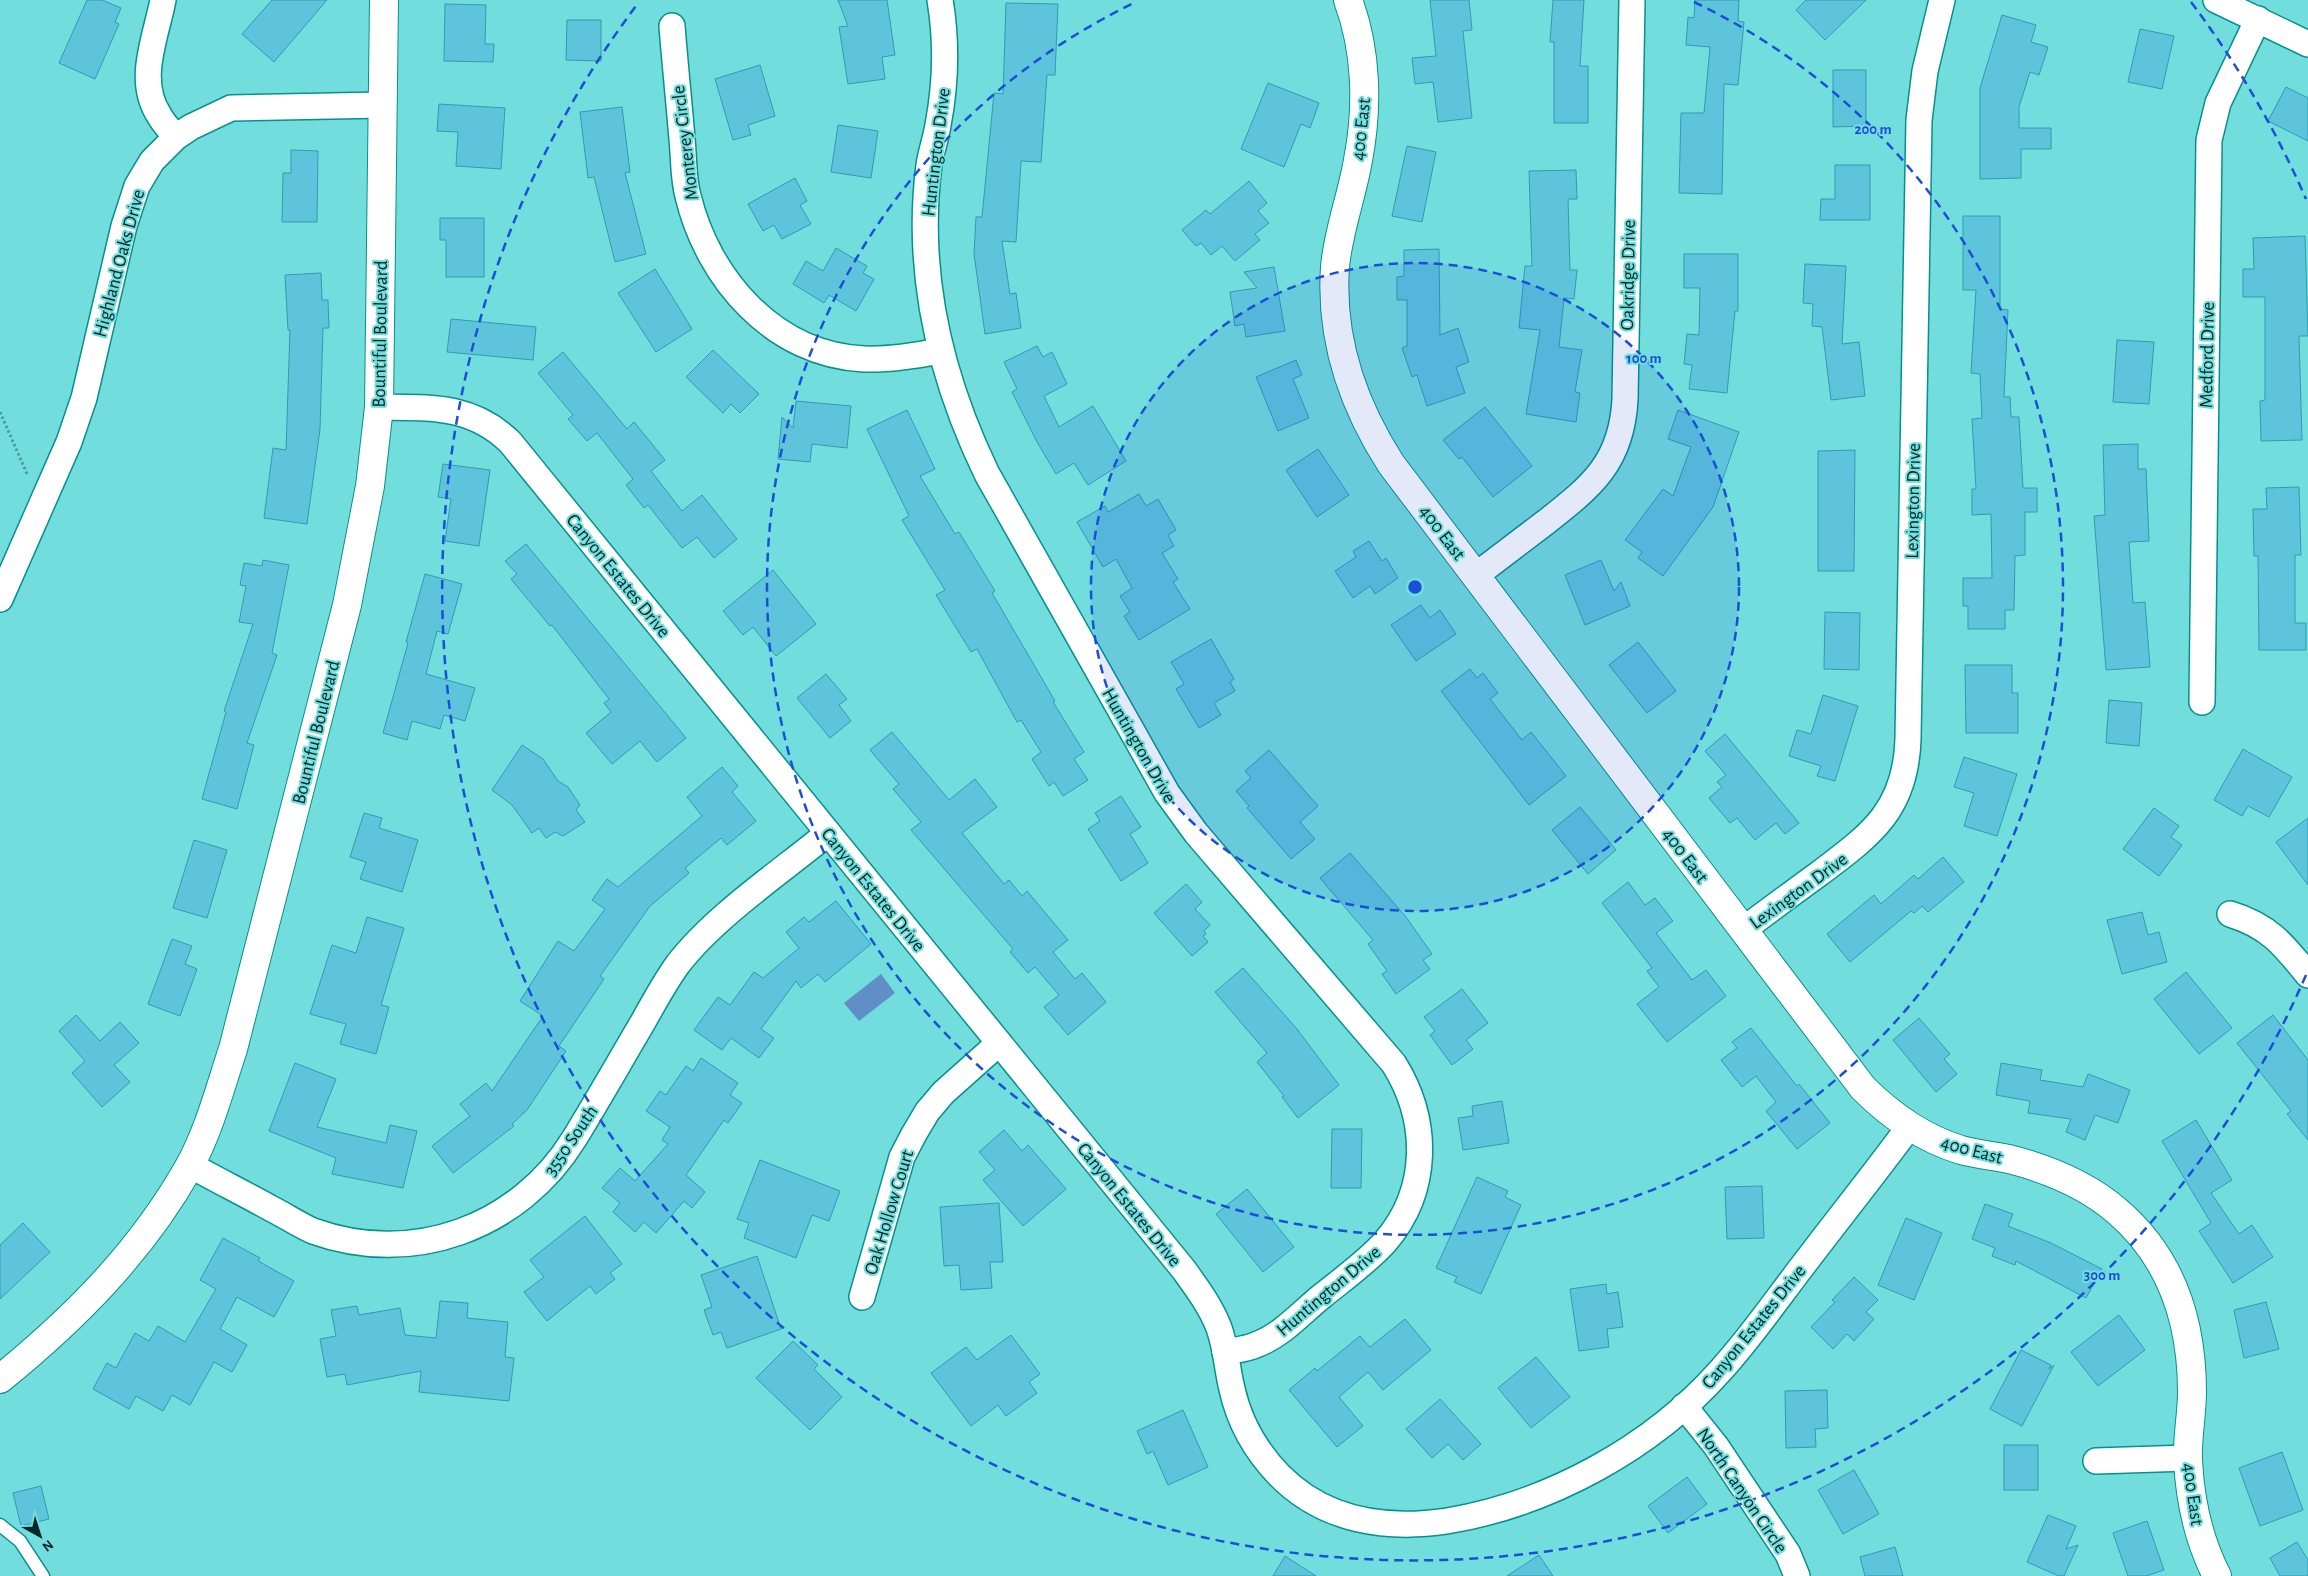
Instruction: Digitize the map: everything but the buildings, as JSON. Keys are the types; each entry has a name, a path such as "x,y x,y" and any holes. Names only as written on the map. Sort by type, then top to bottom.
{"street":[{"path":"163,0 148,73 149,90 156,109 176,137"},
{"name":"Bountiful Boulevard","path":"0,1379 44,1343 107,1281 158,1216 190,1165 234,1049 347,605 369,494 379,407 384,0"},
{"name":"Huntington Drive","path":"940,0 945,29 943,89 930,165 926,220 927,269 939,351 960,414 987,474 1167,793 1196,833 1385,1052 1402,1078 1415,1106 1420,1138 1418,1169 1410,1199 1386,1240 1363,1262 1271,1337 1249,1348 1225,1352"},
{"name":"400 East","path":"1348,0 1361,51 1364,95 1358,161 1342,223 1335,267 1334,290 1339,339 1353,393 1372,435 1391,464 1863,1088 1882,1107 1908,1127 1961,1150 2015,1161 2056,1173 2097,1196 2117,1211 2153,1251 2167,1273 2185,1318 2192,1367 2188,1458 2195,1518 2217,1576"},
{"name":"Oakridge Drive","path":"1476,576 1590,487 1610,459 1622,430 1625,399 1632,0"},
{"name":"Lexington Drive","path":"1743,930 1871,834 1887,815 1895,801 1906,771 1919,120 1925,71 1942,0"},
{"path":"2216,0 2308,44"},
{"name":"Medford Drive","path":"2202,702 2209,140 2218,103 2258,19"},
{"name":"Monterey Circle","path":"672,26 687,193 695,222 707,250 734,291 751,310 770,325 814,350 863,359 907,357 939,351"},
{"name":"Highland Oaks Drive","path":"0,599 69,442 84,398 124,226 138,186 152,161 176,137 204,119 231,108 383,105"},
{"name":"Canyon Estates Drive","path":"379,407 452,410 469,414 499,431 510,442 1197,1288 1209,1307 1219,1329 1235,1403 1263,1458 1279,1476 1299,1492 1328,1509 1350,1518 1388,1525 1410,1525 1463,1518 1497,1510 1528,1499 1594,1469 1656,1429 1720,1372 1908,1127"},
{"name":"3550 South","path":"190,1165 311,1230 356,1242 403,1245 426,1242 471,1229 492,1219 530,1192 561,1158 667,981 690,949 719,921 828,833"},
{"path":"2230,914 2251,920 2268,930 2284,945 2308,975"},
{"name":"Oak Hollow Court","path":"862,1297 902,1157 914,1134 927,1112 943,1093 999,1043"},
{"name":"North Canyon Circle","path":"1684,1406 1716,1446 1788,1554 1797,1576"},
{"path":"2096,1461 2188,1458"}],"lane":[{"path":"0,1525 20,1541 42,1576"}],"path":[{"path":"0,412 42,502"}],"water":[{"path":"881,974 895,993 859,1021 844,1003"}]}
